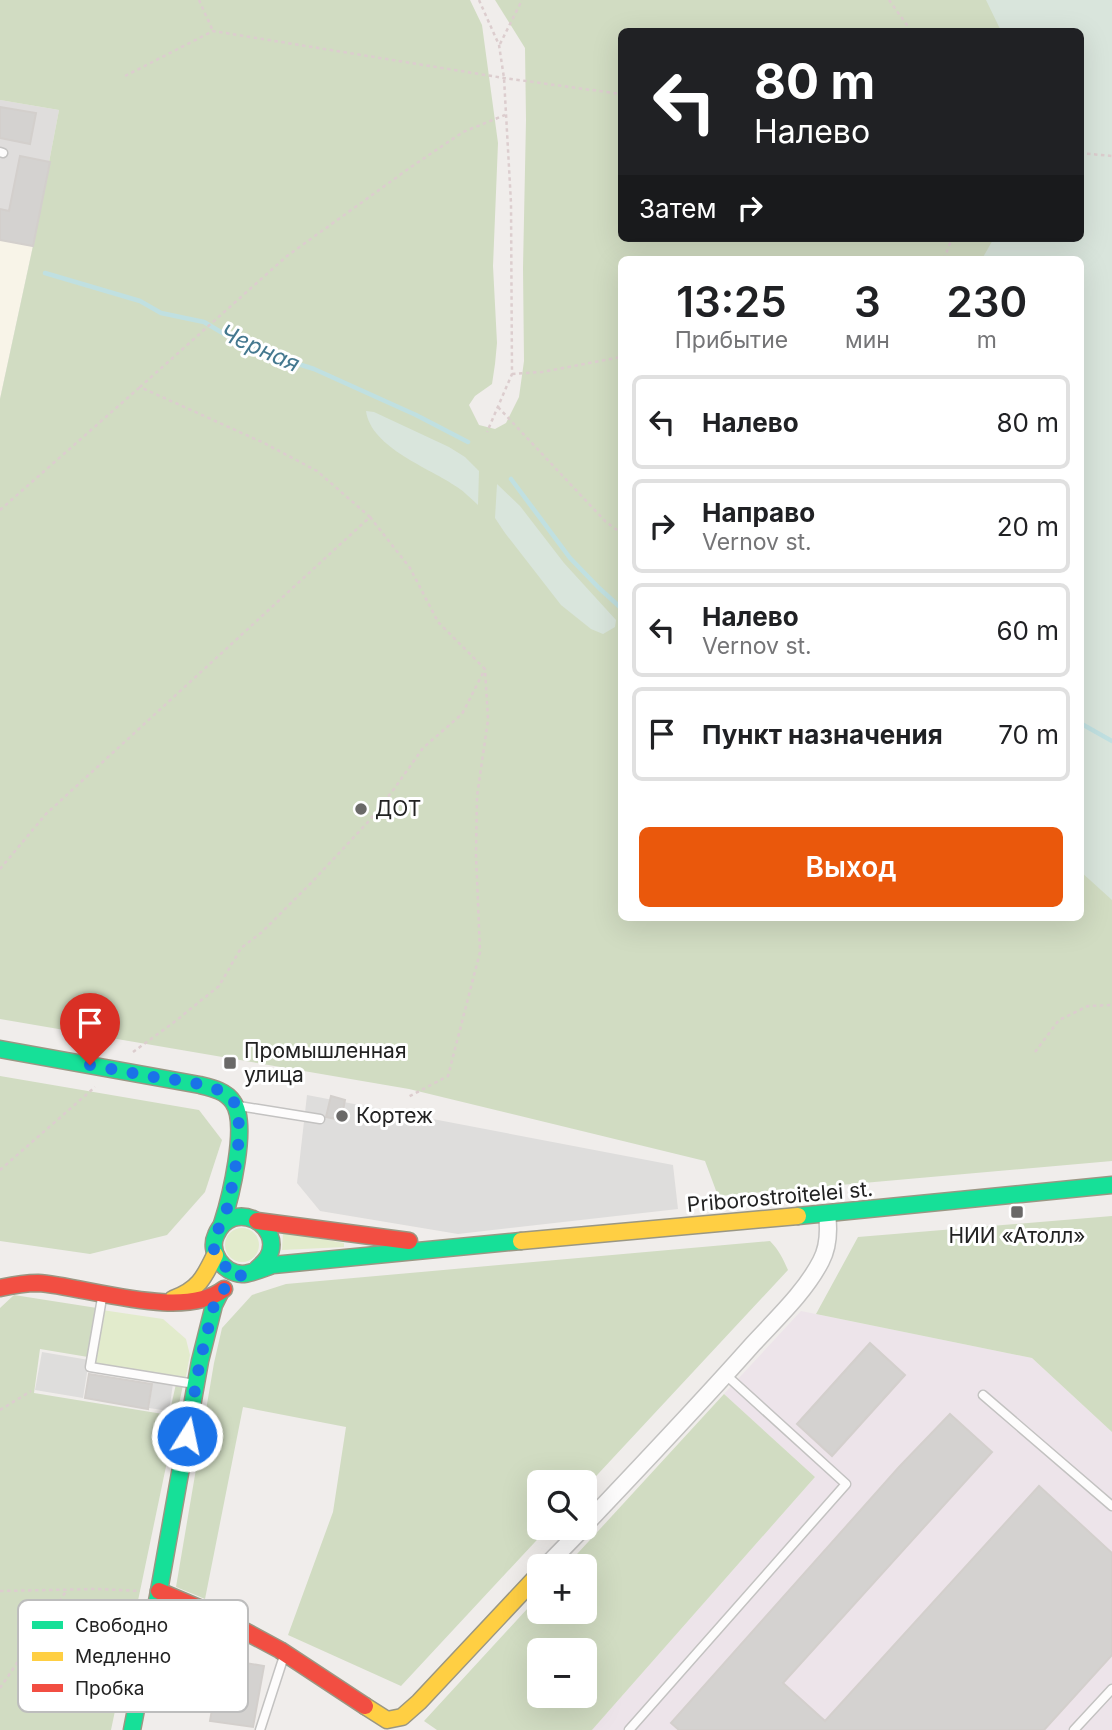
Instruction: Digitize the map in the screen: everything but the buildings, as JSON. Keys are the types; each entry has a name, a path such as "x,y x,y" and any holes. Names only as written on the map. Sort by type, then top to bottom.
{"main road":[{"path":"0,1049 200,1085 220,1090 231,1098 239,1116 235,1167 227,1209 214,1238 215,1255 220,1264 230,1271 250,1272"},
{"path":"157,1600 196,1384 214,1305 220,1293 232,1281 267,1259 271,1249 270,1236 264,1226 243,1206 235,1167"},
{"name":"Priborostroitelei st.","path":"250,1272 273,1265 451,1247 827,1214 1112,1185"},
{"path":"222,1224 239,1216 254,1219"},
{"name":"Priborostroitelei st.","path":"254,1219 451,1247"},
{"path":"161,1302 193,1291 203,1281 215,1255"},
{"path":"0,1288 10,1284 32,1283 161,1302 202,1300 220,1293"},
{"path":"248,1632 285,1653 391,1723 419,1702 527,1587"},
{"path":"159,1591 181,1600"},
{"path":"132,1730 135,1712"}],"street":[{"path":"597,1513 803,1289 827,1248 827,1214"},
{"path":"558,1554 572,1540"}],"lane":[{"path":"236,1106 320,1119"},
{"path":"102,1295 90,1367 196,1384"},
{"path":"629,1730 846,1484 726,1375"},
{"path":"983,1395 1112,1506"},
{"path":"260,1730 285,1653"},
{"path":"1074,1730 1112,1689"}],"path":[{"path":"199,0 213,32"},
{"path":"479,0 499,45 504,78 511,203 512,374 487,432"},
{"path":"499,45 522,0"},
{"path":"889,0 909,28"},
{"path":"125,76 213,32 618,94"},
{"path":"0,510 287,256 464,132 505,115"},
{"path":"1084,153 1112,156"},
{"path":"512,374 542,372 618,358"},
{"path":"140,387 264,443 317,471 370,517 410,568 438,622 485,669 488,720 477,796 476,855 480,952 448,1076 408,1097"},
{"path":"498,407 618,531"},
{"path":"0,869 46,814 370,517"},
{"path":"114,1069 219,986 241,948 262,932 311,883 368,822 423,748 462,714 485,669"},
{"path":"1035,1052 1059,1020 1088,1006 1112,1005"},
{"path":"0,1170 94,1087"},
{"path":"0,1410 31,1391"},
{"path":"60,1600 67,1590"},
{"path":"0,1591 159,1591"},
{"path":"0,1688 18,1662"}],"shaded area":[{"path":"986,0 1112,0 1112,900 1084,875 1084,256 984,256 992,242 1084,242 1084,28 1000,28"},
{"path":"0,100 59,110 0,399"},
{"path":"0,240 33,246 0,399"},
{"path":"366,411 374,412 465,457 479,471 478,505 457,487 390,446 370,424"},
{"path":"497,484 520,506 564,563 616,620 615,627 603,634 591,629 561,605 495,518"},
{"path":"307,1095 673,1165 678,1209 458,1234 320,1211 297,1183"},
{"path":"801,1311 1032,1358 1112,1432 1112,1730 592,1730 815,1477 724,1394"},
{"path":"42,1352 89,1360 83,1398 35,1390"},
{"path":"153,1380 173,1384 169,1411 149,1408"}],"green space":[{"path":"0,0 470,0 482,25 498,143 493,266 497,343 495,364 492,384 475,396 469,405 479,425 495,429 506,423 519,397 524,361 526,120 525,48 495,0 1112,0 1112,1161 718,1196 705,1161 409,1089 0,1019 0,399 59,110 0,100"},
{"path":"0,1076 199,1110 222,1140 205,1192 167,1235 90,1254 0,1241"},
{"path":"1112,1216 1112,1432 1032,1358 816,1314 858,1237"},
{"path":"242,1228 254,1233 259,1245 254,1257 242,1262 230,1257 225,1245 230,1233"},
{"path":"283,1232 344,1243 344,1247 282,1250"},
{"path":"770,1241 788,1270 597,1475 597,1470 527,1470 527,1540 537,1540 401,1686 288,1635 333,1512 346,1427 243,1407 205,1599 176,1587 222,1328 252,1295 286,1284"},
{"path":"14,1295 97,1308 88,1357 40,1349 34,1393 169,1415 176,1384 183,1385 138,1600 18,1600 18,1712 115,1712 111,1730 0,1730 0,1308"},
{"path":"102,1310 163,1319 186,1339 190,1355 185,1381 93,1365"},
{"path":"724,1394 815,1477 592,1730 437,1730 424,1721 527,1609 527,1624 597,1624 597,1554 577,1554 590,1540 597,1540 597,1532"}],"waterway":[{"name":"Черная","path":"45,273 140,301 161,313 204,322 231,338 270,355 314,369 416,415 468,442"},
{"name":"Черная","path":"511,479 570,558 618,605"},
{"name":"Черная","path":"1084,725 1112,741"}],"traffic: fast":[{"path":"0,1049 200,1085 227,1095 237,1113 239,1144 222,1224"},
{"path":"798,1216 1112,1185"},
{"path":"257,1269 268,1257 271,1245 269,1235 263,1226 254,1220 233,1218 224,1224 216,1235 214,1248 223,1266 242,1274 273,1265 521,1241"},
{"path":"157,1600 200,1361 214,1305 220,1293"},
{"path":"132,1730 135,1712"}],"traffic: slow":[{"path":"521,1241 798,1216"},
{"path":"173,1299 189,1292 199,1282 215,1255"},
{"path":"365,1706 387,1720 402,1717 527,1587"}],"traffic: jam":[{"path":"257,1221 409,1241"},
{"path":"0,1288 38,1283 160,1302 206,1298 224,1289"},
{"path":"159,1591 180,1600"},
{"path":"248,1633 280,1650 365,1706"}],"place":[{"name":"ДОТ","path":"361,809"},
{"name":"Промышленная улица","path":"230,1063"},
{"name":"Кортеж","path":"342,1116"},
{"name":"НИИ «Атолл»","path":"1017,1212"}],"route":[{"path":"90,1065 220,1090 231,1098 239,1116 235,1167 227,1209 214,1238 214,1247 220,1264 230,1271 243,1274 220,1293 214,1305 200,1361 187,1436"}]}
